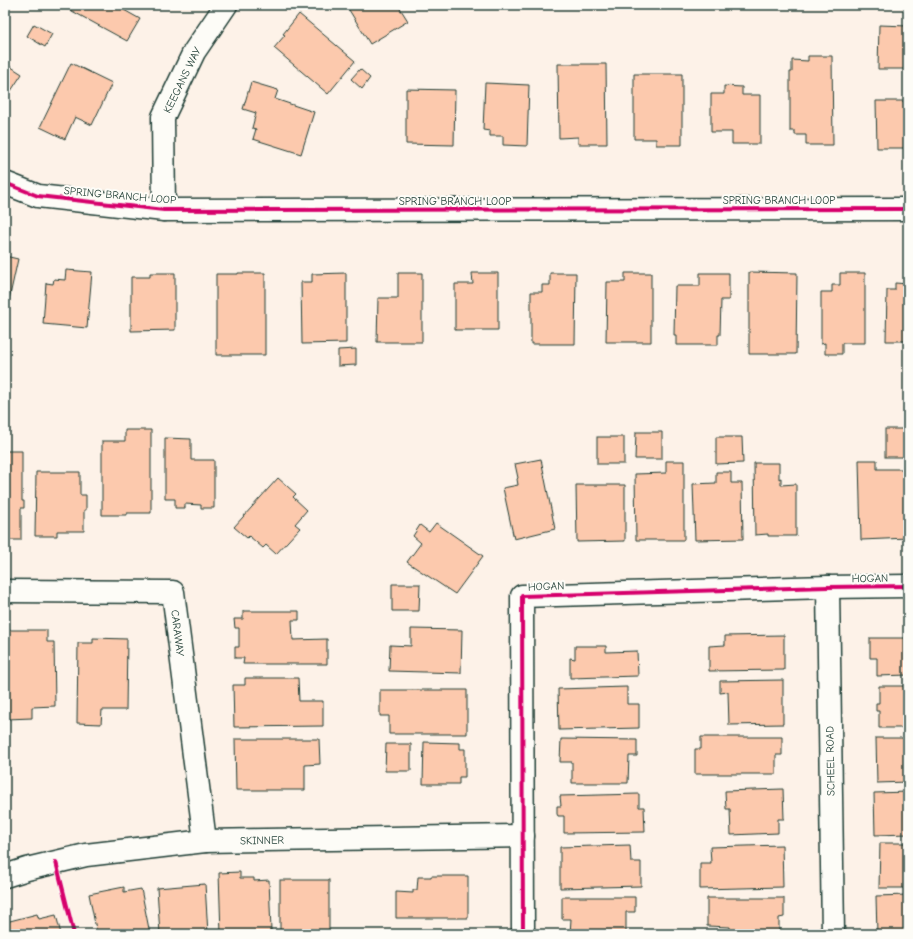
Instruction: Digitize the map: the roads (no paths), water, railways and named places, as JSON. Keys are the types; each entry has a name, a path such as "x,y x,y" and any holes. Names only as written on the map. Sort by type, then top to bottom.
{"street":[{"name":"KEEGANS WAY","path":"164,210 164,116 194,52 226,5"},
{"name":"SPRING BRANCH LOOP","path":"5,183 38,196 164,210 908,209"},
{"name":"HOGAN","path":"523,934 522,596 908,586"},
{"name":"SCHEEL ROAD","path":"828,587 833,934"},
{"name":"CARAWAY","path":"5,591 173,592 205,841"},
{"name":"SKINNER","path":"5,876 27,869 86,855 205,841 523,836"}]}
